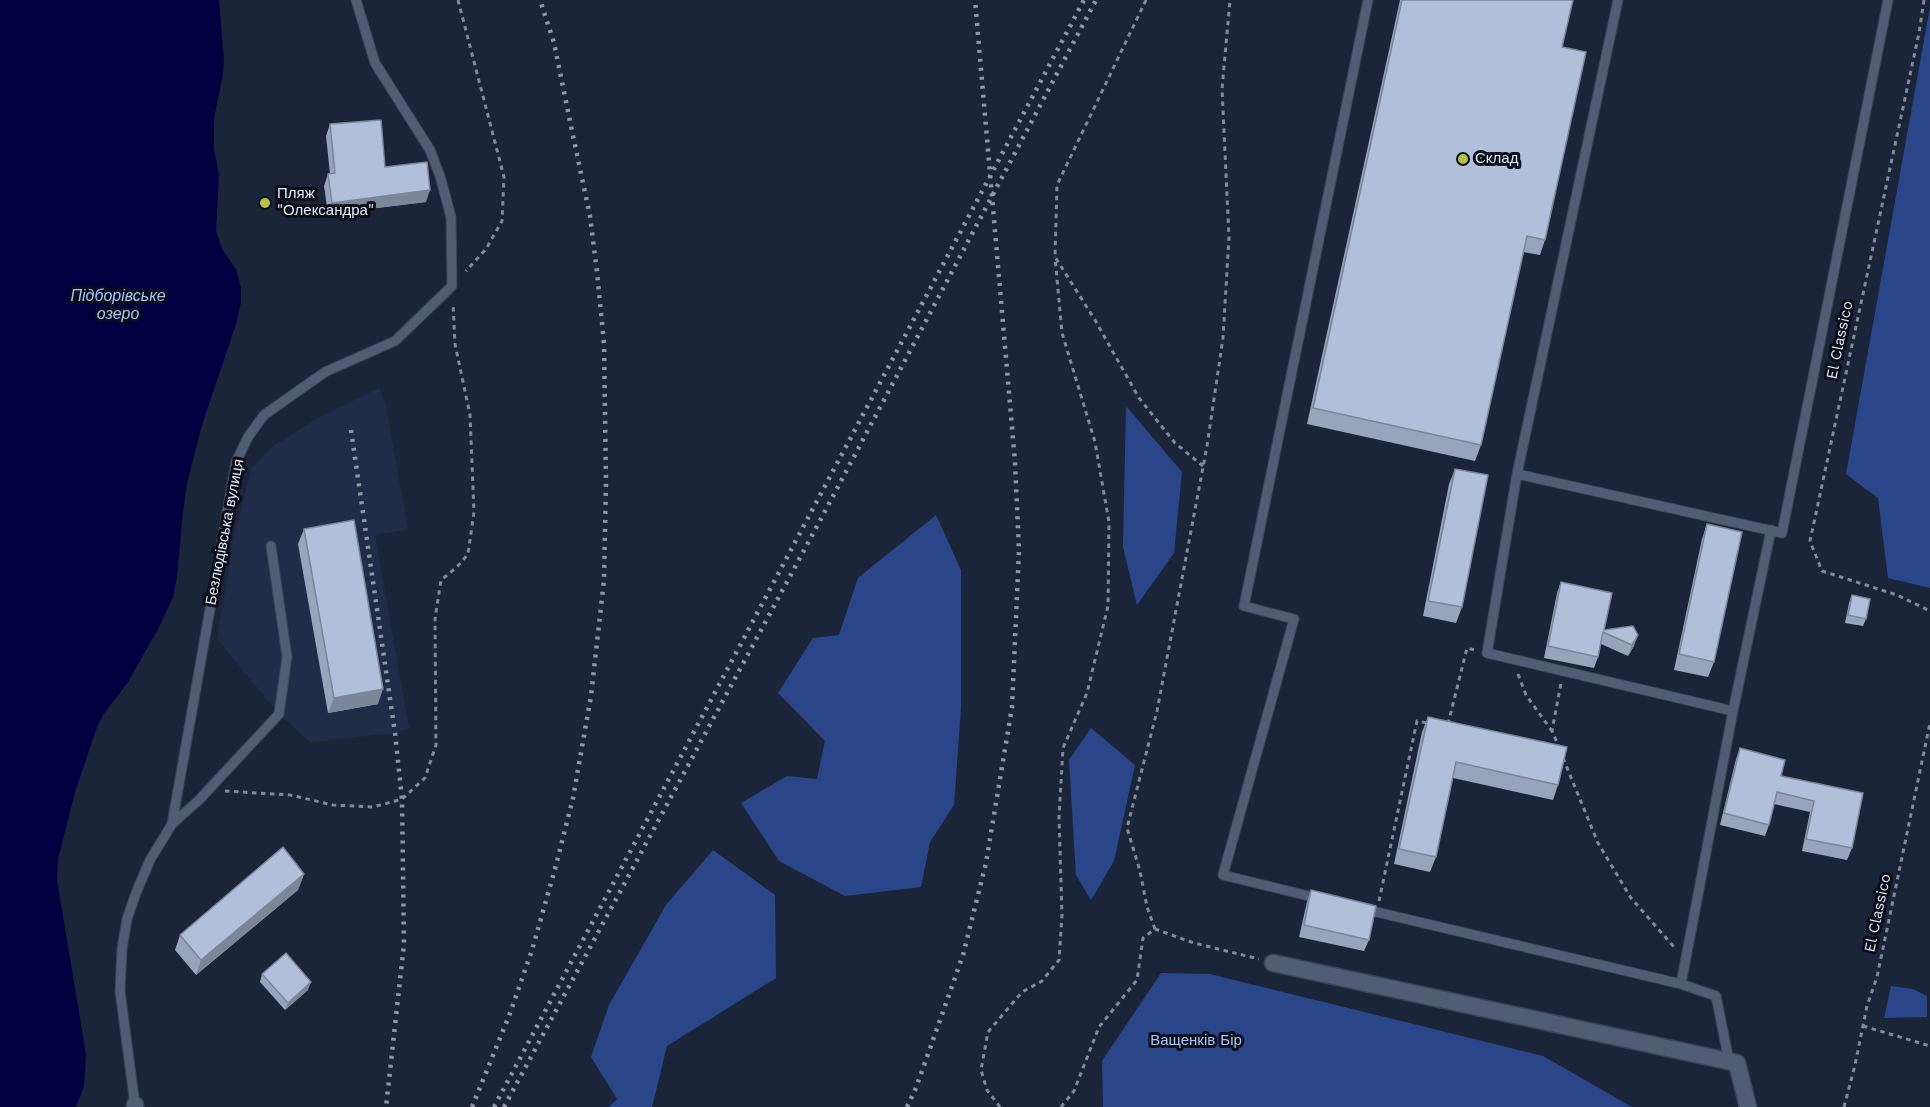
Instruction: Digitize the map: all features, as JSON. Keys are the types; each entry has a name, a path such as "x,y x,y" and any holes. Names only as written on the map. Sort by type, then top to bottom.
{"street":[{"path":"1273,963 1737,1063 1748,1107"}],"lane":[{"path":"356,0 375,63 430,150 440,176 451,217 452,286"},
{"path":"1333,901 1223,875 1294,619 1244,606 1368,0"},
{"path":"1618,0 1518,474 1487,653 1733,711"},
{"path":"1518,474 1782,532 1888,0"},
{"name":"Безлюдівська вулиця","path":"135,1106 120,991 122,950 127,920 136,893 150,860 172,824 236,462 248,437 264,415 325,372 395,341 452,286"},
{"path":"1681,984 1733,711 1771,530"},
{"path":"172,824 208,790 279,714 287,657 271,546"},
{"path":"1354,907 1681,984 1716,996 1729,1061"}],"path":[{"path":"208,790 290,795 333,805 373,807 402,799 425,778 436,745 435,619 441,580 468,554 474,512 470,415 455,344 452,286 486,249 502,221 504,177 458,0"},
{"path":"1000,1107 987,1090 981,1070 988,1032 1022,992 1042,981 1059,960 1062,915 1059,817 1063,748 1087,693 1108,606 1109,522 1095,442 1062,333 1055,257 1057,185 1146,0"},
{"path":"1155,929 1147,907 1140,871 1127,828 1157,711 1203,466 1223,338 1229,237 1222,89 1230,0"},
{"name":"El Classico","path":"1924,0 1919,33 1810,541 1822,571 1897,595 1930,611"},
{"path":"1055,257 1095,320 1138,398 1175,443 1203,466"},
{"path":"1448,725 1467,648 1487,653"},
{"path":"1512,659 1526,695 1552,731 1598,843 1631,898 1685,959"},
{"path":"1552,731 1563,671"},
{"path":"1376,912 1417,721 1427,723"},
{"name":"El Classico","path":"1844,1107 1877,977 1930,723"},
{"path":"1155,929 1194,943 1273,963"},
{"path":"1061,1107 1074,1091 1099,1026 1137,980 1143,938 1155,929"},
{"path":"1863,1026 1930,1046"}],"shaded area":[{"path":"379,388 385,401 408,529 375,535 409,728 395,733 310,742 279,714 217,639 234,535 252,468 272,447 318,418"}],"green space":[{"path":"1930,7 1930,588 1888,578 1878,498 1846,474"},
{"path":"1126,406 1182,472 1174,553 1137,605 1123,547"},
{"path":"936,515 961,570 961,708 954,805 930,842 921,887 845,896 779,861 741,803 787,776 817,779 825,741 778,693 813,638 839,635 858,578"},
{"path":"1091,728 1135,765 1114,861 1091,900 1076,875 1069,760"},
{"path":"713,850 775,895 776,978 667,1046 652,1107 609,1107 617,1099 591,1057 609,1005 666,905"},
{"name":"Ващенків Бір","path":"1161,973 1210,974 1543,1056 1632,1107 1103,1107 1102,1061"},
{"path":"1891,986 1913,989 1927,996 1927,1017 1884,1018"}],"water":[{"name":"Підборівське озеро","path":"0,0 219,0 224,59 214,119 214,149 219,174 216,231 222,249 236,269 241,288 241,302 236,324 202,425 187,483 173,597 128,682 103,715 97,727 75,792 58,859 57,880 86,1054 84,1086 76,1107 0,1107"}],"building":[{"name":"Склад","path":"1402,0 1573,0 1562,47 1586,52 1545,240 1527,236 1481,445 1313,408"},
{"path":"381,120 385,167 427,162 430,190 332,203 328,174 335,173 330,124"},
{"path":"1455,469 1488,475 1462,607 1428,601"},
{"path":"354,520 383,689 334,698 304,529"},
{"path":"1707,524 1742,532 1714,662 1679,654"},
{"path":"1561,582 1612,593 1604,630 1633,626 1638,635 1632,645 1603,632 1598,657 1548,646"},
{"path":"1852,595 1870,599 1866,619 1848,615"},
{"path":"1428,717 1567,747 1558,785 1456,762 1436,857 1399,849"},
{"path":"1740,748 1785,760 1781,776 1863,793 1852,848 1806,839 1814,801 1777,792 1769,825 1724,813"},
{"path":"283,847 304,874 201,960 180,935"},
{"path":"1311,890 1376,906 1369,940 1304,925"},
{"path":"286,953 311,982 288,1003 262,974"}],"railway":[{"path":"472,1107 509,1016 532,950 573,798 591,696 604,580 606,482 604,343 597,272 590,216 554,43 540,0"},
{"path":"907,1107 916,1088 963,955 986,863 1012,707 1019,551 1015,462 975,0"},
{"path":"494,1107 1084,0"},
{"path":"504,1107 823,515 1096,0"},
{"path":"351,430 395,733 402,799 404,944 386,1107"}],"place":[{"name":"Склад","path":"1463,159"},
{"name":"Пляж \"Олександра\"","path":"265,203"}]}
